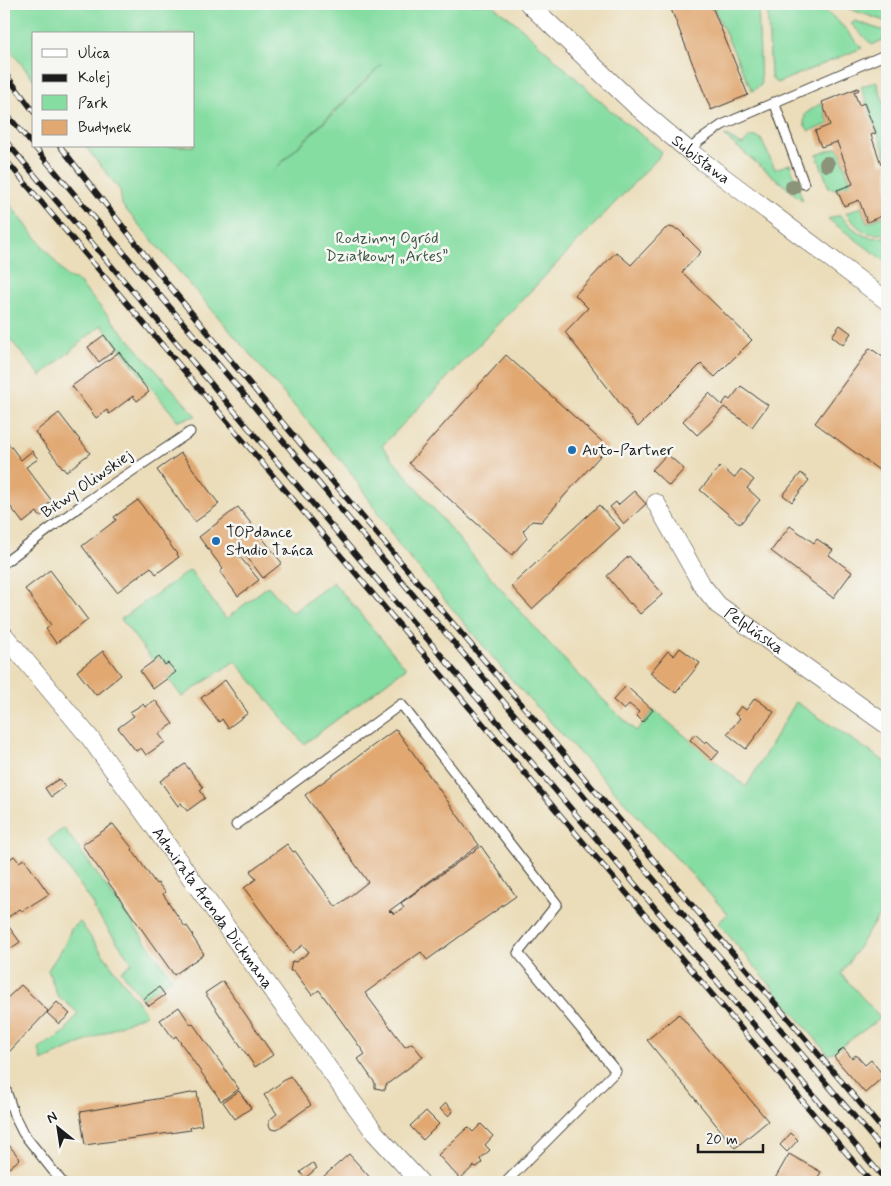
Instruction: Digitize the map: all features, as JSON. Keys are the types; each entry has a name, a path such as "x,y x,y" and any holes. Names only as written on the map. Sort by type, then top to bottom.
{"street":[{"name":"Subisława","path":"529,4 636,106 689,151 887,301"},
{"name":"Pelplińska","path":"656,503 702,584 718,606 887,725"},
{"name":"Admirała Arenda Dickmana","path":"4,635 90,738 375,1133 420,1182"}],"lane":[{"path":"689,151 698,141 722,125 887,54"},
{"path":"774,102 804,184"},
{"name":"Bitwy Oliwskiej","path":"4,563 83,504 190,432"},
{"path":"236,825 401,704 557,904 518,953 616,1071 506,1182"},
{"path":"4,1088 23,1133 62,1182"}],"green space":[{"path":"801,3 815,6 830,15 844,27 862,48 777,83 771,75 767,4"},
{"name":"Rodzinny Ogród Działkowy „Artes”","path":"4,4 491,4 515,22 611,111 661,151 658,158 382,446 504,593 568,664 636,731 654,710 746,787 796,702 887,763 887,903 841,974 881,1018 829,1055 718,923 728,914 510,678 399,545 350,471 122,205 120,190 87,148 195,148 195,32 32,32 32,77 4,42","holes":["382,64 339,108 273,171"]},
{"path":"712,4 758,4 761,85 752,91"},
{"path":"835,4 887,4 887,22"},
{"path":"855,21 887,32 887,38 872,45 851,24"},
{"path":"876,81 887,112 887,159 861,87"},
{"path":"821,103 829,124 809,131 804,124 805,114"},
{"path":"724,136 742,145 750,137 761,139 775,169 790,164 803,201"},
{"path":"838,147 851,183 836,189 829,188 817,155"},
{"path":"4,197 68,278 76,279 196,416 178,421 101,325 41,376 4,332"},
{"path":"861,207 867,223 887,215 887,233 868,233 859,227 846,213"},
{"path":"840,215 855,230 866,236 887,236 886,262 828,219"},
{"path":"190,570 226,619 268,586 292,613 333,582 406,668 304,744 235,661 182,697 168,678 175,672 169,663 165,665 153,661 121,619"},
{"path":"64,828 172,978 142,999 121,971 132,963 93,908 95,906 48,840"},
{"path":"80,922 146,1014 42,1061 39,1048 64,1033 78,1013 57,995 48,970 65,944 71,929"}],"building":[{"path":"669,4 711,4 748,95 711,110"},
{"path":"858,88 859,90 854,92 859,105 864,103 876,133 871,135 881,164 886,162 887,165 887,214 867,222 859,200 844,206 837,190 853,184 837,142 821,147 815,131 830,125 822,102"},
{"path":"670,227 679,230 701,252 682,272 752,340 715,377 701,364 638,427 565,332 588,308 575,295 616,252 631,265 665,229"},
{"path":"840,325 851,333 843,345 832,336"},
{"path":"104,335 115,350 99,362 88,347"},
{"path":"870,348 887,360 887,476 815,423"},
{"path":"119,352 149,392 137,401 133,396 109,414 107,410 96,418 72,386"},
{"path":"506,355 608,447 541,522 532,521 523,531 527,538 512,555 409,463"},
{"path":"741,386 768,405 752,427 724,407 697,435 683,421 709,393 722,405 727,398 730,400"},
{"path":"59,413 90,453 66,472 35,432"},
{"path":"6,440 21,460 32,451 38,459 26,467 52,501 43,508 46,512 40,517 37,512 23,523 4,498 4,442"},
{"path":"181,453 219,504 195,522 157,470"},
{"path":"667,454 684,469 669,486 652,470"},
{"path":"721,466 734,478 741,469 754,480 747,488 760,500 740,524 700,490"},
{"path":"801,473 809,480 792,502 783,495"},
{"path":"634,491 646,504 624,524 610,507 616,502 618,505"},
{"path":"138,500 179,557 156,574 151,567 117,592 82,546 116,520 114,517"},
{"path":"599,505 620,528 532,609 511,586"},
{"path":"238,507 282,563 263,578 241,549 236,552 259,580 238,596 220,572 223,569 199,537"},
{"path":"790,526 814,543 817,539 833,550 829,555 852,572 833,598 771,551"},
{"path":"629,556 663,594 640,614 607,576"},
{"path":"50,570 88,620 56,643 46,629 51,625 25,589"},
{"path":"680,648 700,663 676,693 650,673 668,651 674,656"},
{"path":"103,651 121,675 96,695 77,671"},
{"path":"159,657 165,665 168,663 176,672 153,689 140,671"},
{"path":"225,680 248,713 228,728 222,719 219,722 201,698"},
{"path":"626,686 653,710 643,722 636,715 639,712 629,704 624,710 613,700"},
{"path":"755,698 774,712 746,749 727,734 740,718 735,714 741,706 746,710"},
{"path":"155,700 173,724 159,734 165,742 146,755 141,748 136,751 118,728 134,716 130,712 143,704 145,707"},
{"path":"396,729 479,845 389,911 394,914 404,907 401,903 481,846 516,896 427,960 421,952 365,993 405,1047 412,1043 423,1057 386,1085 385,1090 375,1088 375,1083 358,1059 365,1054 319,990 312,995 294,971 290,971 292,961 296,962 309,952 303,945 292,953 244,888 256,879 250,871 287,844 293,852 295,851 336,907 368,882 305,795"},
{"path":"695,734 705,743 707,741 719,752 712,760 690,740"},
{"path":"185,764 203,787 200,790 205,798 187,811 181,803 178,806 160,781"},
{"path":"59,779 65,787 51,797 45,788"},
{"path":"113,824 133,849 156,884 158,883 165,892 163,894 185,927 187,926 204,954 174,975 82,845"},
{"path":"14,856 19,862 24,859 49,894 22,911 20,909 4,920 4,863"},
{"path":"4,920 20,942 4,953"},
{"path":"223,981 273,1055 255,1067 205,993"},
{"path":"21,985 48,1011 8,1053 4,1049 4,1001"},
{"path":"159,987 165,995 149,1006 143,999"},
{"path":"57,1002 70,1014 59,1024 47,1013"},
{"path":"179,1007 239,1089 221,1101 176,1036 173,1038 160,1020"},
{"path":"679,1014 768,1121 735,1148 647,1040"},
{"path":"843,1048 852,1058 856,1055 865,1065 871,1060 884,1076 865,1093 834,1057"},
{"path":"290,1076 311,1105 276,1130 271,1129 269,1120 277,1114 264,1095"},
{"path":"239,1091 251,1108 235,1119 223,1102"},
{"path":"197,1092 202,1125 190,1127 191,1130 85,1145 80,1112"},
{"path":"446,1103 453,1111 448,1116 440,1109"},
{"path":"426,1111 439,1124 423,1140 410,1126"},
{"path":"481,1124 493,1136 485,1145 490,1150 480,1159 482,1163 477,1167 474,1166 460,1179 438,1155 468,1127 473,1132"},
{"path":"791,1133 798,1140 787,1152 780,1145"},
{"path":"4,1139 20,1159 4,1172"},
{"path":"349,1154 374,1182 327,1182 323,1177"},
{"path":"789,1154 821,1172 815,1182 773,1182"},
{"path":"313,1163 317,1168 305,1178 300,1172"}],"railway":[{"path":"4,72 32,109"},
{"path":"4,111 32,144"},
{"path":"4,139 887,1182"},
{"path":"35,148 887,1155"},
{"path":"62,148 167,283 260,396 887,1135"},
{"path":"4,158 871,1182"}],"place":[{"name":"Auto-Partner","path":"572,450"},
{"name":"TOPdance Studio Tańca","path":"216,541"}]}
